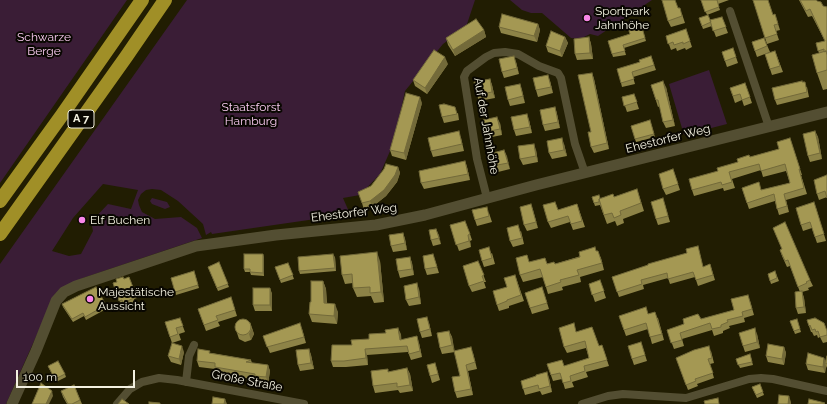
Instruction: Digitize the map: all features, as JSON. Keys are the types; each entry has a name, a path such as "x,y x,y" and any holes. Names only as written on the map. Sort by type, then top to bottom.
{"highway":[{"name":"A 7","path":"0,201 142,0"},
{"name":"A 7","path":"0,234 165,0"}],"main road":[{"name":"Ehestorfer Weg","path":"12,404 36,351 56,301 64,292 76,286 196,246 276,235 387,223 439,212 487,198 827,112"}],"street":[{"path":"730,11 769,127"},
{"name":"Auf der Jahnhöhe","path":"487,198 477,159 464,77 467,71 486,57 494,54 505,52 518,54 539,66 558,73 561,78 575,144 585,173"},
{"path":"186,382 189,356 194,345"},
{"name":"Große Straße","path":"117,404 130,389 148,379 164,378 304,404"},
{"path":"582,404 619,394 686,398 749,379 761,378 781,380 827,391"}],"green space":[{"name":"Schwarze Berge","path":"0,0 127,0 0,183"},
{"name":"Staatsforst Hamburg","path":"187,0 475,0 466,27 443,44 405,91 394,142 380,174 360,195 343,198 350,214 212,234 211,232 206,235 203,224 178,201 161,190 146,190 141,194 138,200 142,212 155,219 181,217 197,228 202,238 83,278 55,294 6,404 0,404 0,264","holes":["103,184 138,190 131,209 108,204 91,222 93,231 81,254 69,256 52,251 73,218"]},
{"name":"Sportpark Jahnhöhe","path":"510,0 652,0 598,36 590,34 580,39 571,38 542,13 531,13 522,10"},
{"path":"709,70 727,124 684,135 669,84"},
{"path":"152,198 167,202 170,207 165,209 152,204 150,201"}],"building":[{"path":"662,0 675,0 678,8 680,8 682,16 668,21"},
{"path":"701,0 717,0 719,7 705,12"},
{"path":"753,0 768,0 778,24 774,25 777,34 765,38"},
{"path":"800,0 816,0 821,2 823,6 827,7 827,52 824,52 824,49 818,51 816,43 825,41 810,9 806,11"},
{"path":"502,14 538,24 534,36 499,27"},
{"path":"708,15 711,22 702,26 699,18"},
{"path":"722,17 726,27 713,31 710,20"},
{"path":"476,19 484,30 453,50 446,38"},
{"path":"641,24 645,38 623,45 625,51 612,54 608,41 630,34 628,28"},
{"path":"686,29 690,41 683,44 683,42 674,45 673,42 668,44 666,36"},
{"path":"551,31 565,37 560,51 546,46"},
{"path":"589,37 590,53 575,54 574,39"},
{"path":"764,38 767,46 755,51 752,42"},
{"path":"733,48 736,57 725,61 722,52"},
{"path":"434,50 445,57 425,88 413,80"},
{"path":"775,51 780,66 770,69 765,54"},
{"path":"826,51 827,70 817,73 812,55"},
{"path":"514,56 517,68 502,72 499,59"},
{"path":"651,56 654,65 632,72 634,79 621,83 617,69 640,62 639,60"},
{"path":"592,73 607,143 591,147 588,132 591,132 578,75"},
{"path":"548,75 551,87 536,90 533,78"},
{"path":"490,79 492,92 477,95 474,82"},
{"path":"663,81 673,120 663,122 658,100 656,100 651,85"},
{"path":"802,81 805,82 807,92 775,100 772,88"},
{"path":"745,83 750,97 742,100 740,94 733,96 730,88"},
{"path":"520,84 523,96 508,100 505,87"},
{"path":"406,93 420,97 404,153 390,150"},
{"path":"634,94 637,102 624,106 622,97"},
{"path":"444,104 455,107 457,114 442,117 439,105"},
{"path":"555,107 558,122 543,125 540,110"},
{"path":"527,114 530,127 514,130 511,117"},
{"path":"497,117 500,129 485,132 483,120"},
{"path":"650,120 654,134 635,139 631,126"},
{"path":"459,131 462,144 431,151 428,138"},
{"path":"815,131 820,153 808,156 803,134"},
{"path":"562,138 564,150 549,153 547,141"},
{"path":"790,138 800,169 804,188 784,194 787,206 777,209 774,194 747,203 742,188 759,182 761,190 790,183 785,164 761,171 759,164 729,172 732,182 722,185 721,182 692,190 689,179 718,171 717,168 738,162 737,159 749,155 750,157 779,149 777,142"},
{"path":"534,144 536,156 520,159 518,146"},
{"path":"504,150 508,163 492,166 489,154"},
{"path":"465,161 468,174 421,183 419,171"},
{"path":"386,164 398,167 395,175 384,190 370,201 362,203 358,192 371,186"},
{"path":"673,169 678,184 663,189 659,174"},
{"path":"827,175 827,198 825,191 817,194 814,180"},
{"path":"637,189 641,203 620,211 621,215 614,218 612,213 604,215 599,199 613,194 614,197"},
{"path":"599,195 599,202 594,203 592,197"},
{"path":"663,198 668,216 656,219 651,202"},
{"path":"555,202 558,210 577,204 582,221 571,224 568,216 548,222 543,205"},
{"path":"814,202 824,234 815,237 810,222 801,225 796,208"},
{"path":"531,204 536,222 524,225 520,207"},
{"path":"487,207 489,216 475,220 472,210"},
{"path":"465,221 470,234 468,235 469,241 456,245 450,225"},
{"path":"785,222 810,280 798,287 788,260 785,261 780,250 782,249 773,228"},
{"path":"518,225 522,238 510,241 507,228"},
{"path":"436,229 439,238 431,240 429,230"},
{"path":"403,233 405,243 391,246 389,235"},
{"path":"698,246 703,267 710,264 713,275 696,280 693,272 668,279 667,273 641,280 642,284 617,292 612,277 648,264 687,253 686,249"},
{"path":"489,247 492,258 482,261 479,250"},
{"path":"595,247 602,263 577,270 579,275 560,280 561,282 546,287 540,269 520,275 516,258 527,255 529,262 545,258 547,264 554,262 555,264 580,257 579,252"},
{"path":"377,252 381,292 370,293 370,287 353,288 352,274 342,275 340,256"},
{"path":"244,254 263,254 263,273 250,272 250,269 244,269"},
{"path":"333,254 335,268 299,271 298,257"},
{"path":"433,254 437,267 425,269 423,256"},
{"path":"410,257 412,269 398,271 396,259"},
{"path":"478,261 484,275 482,276 484,281 469,286 463,266"},
{"path":"219,262 228,284 217,288 208,267"},
{"path":"288,263 293,275 280,280 275,267"},
{"path":"194,271 198,285 175,292 171,278"},
{"path":"775,271 777,278 770,281 768,274"},
{"path":"515,275 521,295 497,305 493,291 507,287 504,278"},
{"path":"123,277 124,279 129,277 136,295 133,296 134,298 123,303 122,300 119,301 113,283 117,282 116,279"},
{"path":"600,280 604,291 592,295 589,284"},
{"path":"311,281 323,281 324,303 335,304 334,316 309,314 311,302"},
{"path":"417,283 419,297 406,300 404,286"},
{"name":"Majestätische Aussicht","path":"96,287 106,305 85,317 83,313 72,319 62,304"},
{"path":"542,287 547,303 530,308 525,293"},
{"path":"253,288 270,288 270,305 253,305"},
{"path":"802,291 804,307 796,308 795,292"},
{"path":"748,295 752,309 742,312 743,316 727,320 728,322 721,325 721,327 712,329 710,323 680,333 682,340 671,343 667,330 684,324 683,319 698,314 701,319 734,310 731,299"},
{"path":"231,297 235,310 216,316 218,320 204,325 198,309"},
{"path":"646,307 648,314 655,312 662,334 650,337 646,323 624,330 619,316"},
{"path":"427,317 430,329 420,332 417,319"},
{"path":"180,318 183,326 176,328 178,334 170,337 165,322"},
{"path":"815,318 824,323 827,335 820,337 818,331 816,332 815,329 812,330 810,325 809,326 807,320"},
{"path":"243,319 249,321 251,327 249,333 243,335 237,333 235,327 237,321"},
{"path":"797,319 800,329 794,331 790,321"},
{"path":"300,323 304,337 267,347 263,336"},
{"path":"574,323 576,332 592,327 599,346 602,345 607,360 584,366 585,371 570,376 571,381 563,383 560,373 551,375 547,364 562,360 564,366 589,358 585,341 564,347 559,328"},
{"path":"398,328 400,340 417,336 420,351 409,354 407,346 365,349 366,358 331,361 332,345 352,345 351,340 369,339 369,334 386,333 385,330"},
{"path":"755,328 757,342 743,346 739,333"},
{"path":"449,331 452,345 440,348 437,333"},
{"path":"641,342 645,355 632,359 628,346"},
{"path":"172,343 182,346 179,359 168,356"},
{"path":"768,344 784,347 782,359 766,356"},
{"path":"709,346 712,358 708,359 713,373 695,379 696,381 686,385 676,358 694,350"},
{"path":"471,347 475,362 466,365 471,389 455,392 452,377 460,376 454,351"},
{"path":"198,349 210,351 209,353 251,360 246,362 268,365 266,377 215,367 215,363 197,361"},
{"path":"309,349 311,363 298,365 296,350"},
{"path":"808,353 824,358 823,367 806,364"},
{"path":"750,354 752,362 738,365 736,359"},
{"path":"58,361 65,374 55,379 48,366"},
{"path":"435,363 438,374 430,376 427,365"},
{"path":"407,368 410,385 397,387 397,383 373,386 371,371 388,369 388,372"},
{"path":"547,372 550,386 539,389 538,385 523,389 521,381"},
{"path":"41,383 52,391 46,404 32,404"},
{"path":"760,384 763,392 756,395 752,387"},
{"path":"74,385 80,400 72,404 68,404 61,391"},
{"path":"779,395 789,396 788,404 778,404"},
{"path":"213,397 225,399 224,404 212,404"},
{"path":"718,398 719,404 705,404 704,401"},
{"path":"122,399 129,404 118,404"},
{"path":"809,399 825,403 808,404"},
{"path":"149,402 160,403 160,404 149,404"}],"place":[{"name":"Sportpark Jahnhöhe","path":"587,18"},
{"name":"Elf Buchen","path":"82,220"},
{"name":"Majestätische Aussicht","path":"90,299"}]}
